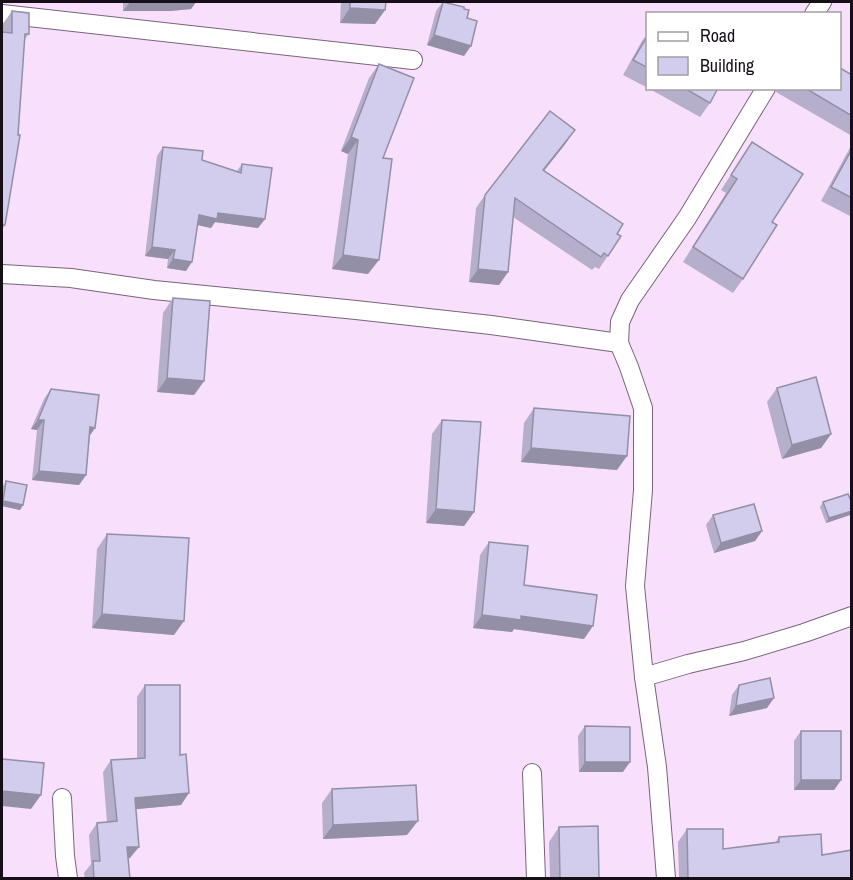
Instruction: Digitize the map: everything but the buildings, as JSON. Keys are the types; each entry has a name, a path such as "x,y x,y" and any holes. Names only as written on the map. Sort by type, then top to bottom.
{"street":[{"path":"2,14 413,60"},
{"path":"666,879 657,767 644,677 635,586 643,490 643,408 620,343 620,322 630,300 687,218 765,90"},
{"path":"2,274 71,278 154,290 491,325 620,343"},
{"path":"644,677 744,651 852,616"},
{"path":"532,773 536,879"},
{"path":"62,798 68,879"}]}
